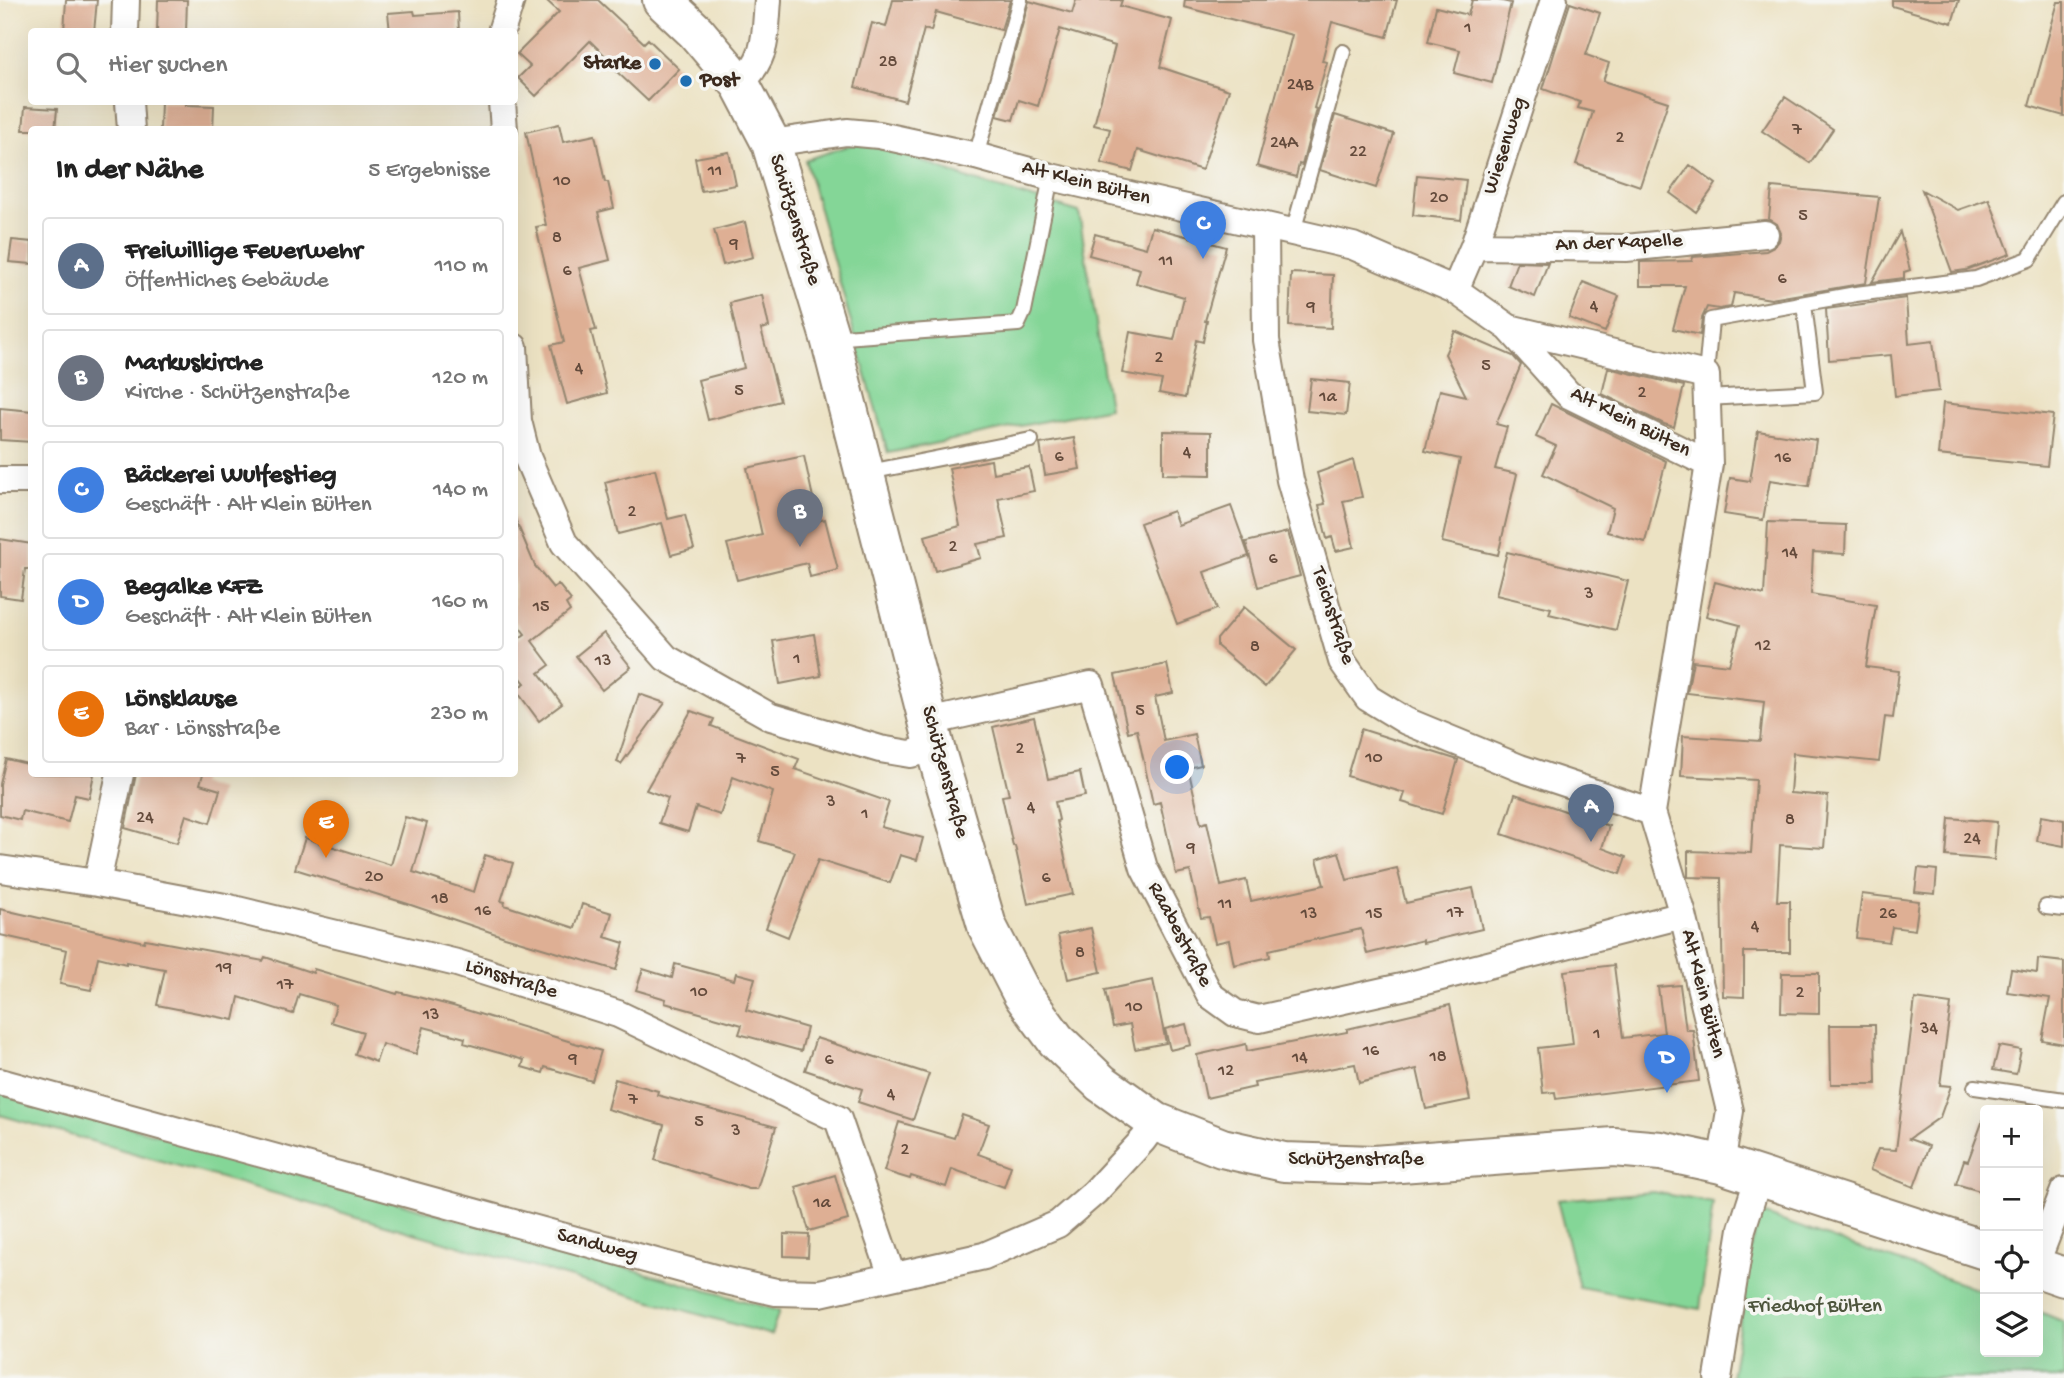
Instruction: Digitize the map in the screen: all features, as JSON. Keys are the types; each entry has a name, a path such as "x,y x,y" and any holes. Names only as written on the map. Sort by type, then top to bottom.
{"street":[{"path":"125,28 126,0"},
{"path":"502,28 511,0"},
{"name":"Schützenstraße","path":"662,0 696,32 740,84 771,143 830,338 932,735 987,926 1021,994 1056,1040 1101,1083 1156,1122 1222,1149 1284,1162 1374,1165 1614,1147 1661,1151 1721,1164 1980,1248"},
{"path":"740,84 754,71 764,49 768,0"},
{"name":"Wiesenweg","path":"1455,290 1474,246 1554,0"},
{"path":"129,105 131,126"},
{"path":"502,105 504,126"},
{"name":"Alt Klein Bülten","path":"771,143 847,132 879,135 1353,246 1455,290 1509,328 1569,395 1709,464 1652,812 1683,915 1730,1111 1721,1164"},
{"name":"Teichstraße","path":"1265,226 1266,340 1288,468 1342,661 1368,698 1406,721 1520,768 1652,812"},
{"name":"An der Kapelle","path":"1474,246 1626,248 1765,234"},
{"path":"1509,328 1707,387 1709,464"},
{"path":"518,421 527,457 564,543 666,658 771,717 880,749 910,754 932,735"},
{"path":"0,480 28,480"},
{"name":"Raabestraße","path":"932,735 1091,685 1144,868 1210,995 1235,1013 1259,1019 1406,986 1683,915"},
{"path":"97,883 119,777"},
{"name":"Lönsstraße","path":"0,869 97,883 225,907 457,963 618,1014 838,1119 892,1276"},
{"name":"Sandweg","path":"0,1082 705,1275 776,1292 820,1293 984,1256 1058,1224 1095,1192 1156,1122"},
{"path":"1718,1378 1742,1229 1759,1176"},
{"path":"2043,1245 2064,1191"},
{"path":"2043,1270 2064,1277"}],"lane":[{"path":"976,156 1020,0"},
{"path":"1293,232 1343,52"},
{"path":"830,338 1018,324 1024,311 1051,177"},
{"path":"1804,304 1815,392 1707,387 1711,320 1856,294 1976,279 2029,259 2064,202"},
{"path":"863,473 1031,440"},
{"path":"2046,907 2064,909"},
{"path":"1975,1087 2064,1100"}],"green space":[{"path":"854,144 892,149 971,180 1079,212 1109,408 888,453 805,160"},
{"path":"0,1091 779,1311 771,1335 0,1115"},
{"path":"1653,1192 1713,1203 1700,1309 1579,1287 1557,1200"},
{"name":"Friedhof Bülten","path":"1757,1212 1980,1290 1980,1357 2043,1357 2043,1313 2064,1322 2064,1378 1731,1378"}],"building":[{"path":"66,0 97,0 94,28 64,28"},
{"path":"158,0 187,0 186,28 157,28"},
{"path":"546,0 598,0 644,43 648,39 679,69 648,101 617,72 620,70 590,41 536,96 518,78 530,66 518,53 559,12"},
{"path":"893,0 1010,0 1001,30 936,12 931,31 924,29 905,101 855,87 872,23 886,27"},
{"path":"1076,0 1122,0 1120,6 1172,20 1160,67 1229,90 1202,170 1138,150 1132,171 1101,163 1110,129 1094,125 1115,46 1060,29 1038,106 1019,100 1013,120 997,116 1029,1 1072,13"},
{"path":"1185,0 1397,0 1387,37 1332,22 1322,61 1327,62 1314,108 1317,109 1302,165 1299,164 1296,177 1257,166 1292,35 1184,7"},
{"path":"1472,0 1511,3 1492,83 1454,73 1460,50 1428,42 1436,7 1468,15"},
{"path":"1892,0 1959,0 1952,23 1892,6"},
{"path":"2058,2 2064,2 2064,116 2029,106"},
{"path":"1570,3 1600,13 1586,55 1609,63 1603,81 1668,102 1640,186 1576,164 1593,112 1578,108 1580,102 1543,89"},
{"path":"414,11 415,15 458,12 459,28 390,28 388,13"},
{"path":"1785,97 1833,129 1810,163 1762,131"},
{"path":"161,105 214,106 213,126 160,126"},
{"path":"25,107 57,109 55,126 28,126 28,130 23,130"},
{"path":"1335,115 1394,134 1376,188 1320,170"},
{"path":"559,124 563,142 595,135 605,182 608,182 614,208 598,212 610,260 579,268 596,330 591,331 607,393 567,404 551,345 564,342 536,227 546,225 526,132"},
{"path":"729,152 736,185 701,191 695,158"},
{"path":"1690,165 1716,184 1696,212 1670,193"},
{"path":"1417,175 1466,180 1461,220 1413,215"},
{"path":"1772,187 1879,197 1866,283 1771,299 1734,293 1731,307 1707,307 1702,318 1700,335 1673,329 1685,286 1640,286 1640,262 1692,261 1693,257 1766,251 1774,247 1781,233 1777,224 1769,219"},
{"path":"1922,190 1958,210 1989,199 2010,254 1966,270 1952,272"},
{"path":"745,222 753,257 723,265 714,230"},
{"path":"1152,227 1226,247 1205,321 1203,342 1196,340 1185,398 1159,393 1162,380 1122,373 1130,332 1174,340 1184,297 1136,283 1140,269 1089,255 1095,234 1146,248"},
{"path":"1900,232 1910,270 1904,272 1904,278 1872,282"},
{"path":"12,240 28,242 28,264 9,262"},
{"path":"1517,262 1548,263 1535,297 1508,286"},
{"path":"1291,273 1333,275 1331,328 1289,326"},
{"path":"1583,282 1619,296 1605,332 1569,318"},
{"path":"762,295 769,327 761,329 780,401 708,420 698,380 744,368 730,303"},
{"path":"1906,298 1909,344 1933,341 1939,391 1895,396 1891,355 1829,360 1826,309"},
{"path":"1455,331 1513,356 1521,365 1496,424 1507,427 1495,469 1517,474 1498,555 1442,542 1460,459 1425,451 1440,390 1466,396 1445,354"},
{"path":"1608,368 1684,386 1674,427 1602,394"},
{"path":"1311,379 1350,383 1346,415 1307,411"},
{"path":"1943,403 2053,415 2047,466 1938,455"},
{"path":"1551,404 1666,461 1645,542 1607,532 1613,508 1543,474 1556,446 1536,437"},
{"path":"0,408 28,411 28,442 0,440"},
{"path":"1163,431 1211,432 1211,475 1163,474"},
{"path":"1758,431 1816,440 1809,486 1770,480 1763,520 1724,514 1730,478 1750,481"},
{"path":"1074,438 1080,469 1045,475 1040,444"},
{"path":"804,456 818,521 825,519 838,570 810,577 807,563 737,580 727,544 762,535 747,468"},
{"path":"991,460 993,473 1029,467 1034,491 998,498 1007,538 977,544 981,558 935,571 925,536 960,526 949,468"},
{"path":"1353,460 1362,497 1343,501 1354,547 1336,551 1332,537 1327,539 1319,505 1325,504 1317,473"},
{"path":"655,469 668,519 685,515 694,549 671,555 662,523 618,534 605,482"},
{"path":"1231,506 1249,556 1204,572 1217,609 1177,624 1140,523 1173,511 1178,525"},
{"path":"1768,522 1846,525 1845,554 1813,552 1811,594 1876,605 1866,667 1899,671 1893,718 1885,717 1879,762 1793,753 1790,793 1828,796 1824,848 1780,845 1777,901 1790,901 1790,952 1744,952 1744,997 1723,996 1721,878 1688,877 1688,851 1751,853 1756,780 1681,776 1683,736 1760,741 1764,702 1687,693 1693,661 1729,665 1740,625 1706,616 1715,582 1764,595"},
{"path":"518,526 535,566 553,588 558,584 571,600 566,604 570,611 532,641 550,665 539,673 562,704 539,721 518,693 518,688 525,683 518,675 518,639 525,634 518,625"},
{"path":"1288,532 1300,576 1258,587 1246,542"},
{"path":"0,539 28,543 28,569 25,569 21,599 0,596"},
{"path":"1507,552 1628,581 1616,630 1549,614 1551,608 1496,595"},
{"path":"1244,607 1296,650 1265,687 1217,646 1217,639"},
{"path":"604,633 631,667 602,690 576,656"},
{"path":"814,634 821,676 780,684 773,641"},
{"path":"1167,664 1173,693 1155,697 1164,741 1194,734 1201,765 1188,768 1201,824 1207,822 1221,886 1246,880 1251,901 1324,885 1317,859 1339,852 1347,880 1397,868 1406,903 1473,888 1482,929 1367,954 1361,929 1269,950 1270,957 1234,965 1229,940 1215,943 1209,917 1201,918 1190,871 1176,874 1160,802 1153,804 1137,730 1128,732 1115,675"},
{"path":"639,694 665,703 621,764 617,762"},
{"path":"691,711 714,719 711,726 799,759 795,769 889,802 881,827 923,838 917,860 900,855 890,883 818,860 788,937 766,928 795,852 759,841 773,792 733,777 720,815 696,807 688,832 659,823 668,798 646,790"},
{"path":"1034,717 1048,779 1080,772 1085,796 1055,802 1073,894 1028,904 1002,796 1009,795 993,727"},
{"path":"1361,729 1458,760 1442,814 1402,802 1405,793 1347,776"},
{"path":"6,759 28,764 28,777 93,777 89,798 75,795 68,822 22,811 20,820 0,815 0,784"},
{"path":"135,777 202,777 200,784 220,790 210,823 186,815 177,843 125,828"},
{"path":"1515,794 1609,826 1602,848 1626,857 1620,874 1502,834"},
{"path":"2041,816 2064,820 2064,846 2037,841"},
{"path":"405,817 427,823 413,872 474,892 485,855 513,863 501,901 505,902 504,905 575,928 582,904 612,913 605,937 624,943 616,970 295,869 305,838 391,865"},
{"path":"1949,818 1997,822 1994,860 1946,856"},
{"path":"1918,868 1937,870 1935,894 1915,892"},
{"path":"1862,894 1919,901 1915,930 1892,927 1889,942 1856,938"},
{"path":"0,909 144,942 145,939 263,961 265,957 313,973 314,969 397,994 398,992 453,1006 601,1051 592,1081 545,1067 543,1073 522,1067 524,1060 464,1043 465,1038 424,1027 416,1054 382,1044 376,1062 355,1054 363,1032 331,1022 336,1005 299,994 293,1014 239,997 234,1020 157,1005 165,969 98,957 91,990 60,984 67,950 0,935"},
{"path":"1091,928 1101,972 1068,979 1058,935"},
{"path":"2038,959 2064,962 2064,1044 2042,1040 2050,998 2007,992 2011,969 2037,973"},
{"path":"675,964 734,980 736,973 755,978 746,1010 807,1028 801,1051 739,1034 742,1025 665,1003 666,999 636,990 643,969 672,978"},
{"path":"1614,965 1623,1038 1664,1033 1658,987 1680,985 1686,1030 1693,1030 1699,1081 1556,1099 1555,1092 1543,1093 1538,1048 1573,1044 1564,971"},
{"path":"1782,973 1819,973 1819,1014 1781,1013"},
{"path":"1153,980 1166,1043 1135,1049 1130,1024 1113,1027 1105,990"},
{"path":"1915,999 1951,1004 1940,1085 1951,1086 1940,1117 1909,1139 1929,1146 1914,1187 1870,1170 1878,1149 1896,1150"},
{"path":"1450,1005 1470,1100 1426,1109 1417,1069 1359,1083 1355,1064 1254,1083 1255,1087 1206,1098 1197,1055 1246,1044 1247,1051 1347,1032 1347,1029"},
{"path":"1186,1024 1191,1045 1170,1050 1165,1029"},
{"path":"1830,1025 1875,1025 1876,1084 1831,1084"},
{"path":"816,1038 929,1074 913,1120 858,1102 862,1089 805,1070"},
{"path":"1999,1046 2021,1050 2016,1074 1993,1070"},
{"path":"615,1079 658,1091 657,1095 776,1127 757,1189 749,1189 655,1160 664,1125 607,1109"},
{"path":"962,1115 989,1124 978,1154 1011,1166 1004,1187 952,1169 946,1187 884,1171 899,1122 954,1138"},
{"path":"1980,1128 1980,1191 1956,1184 1964,1160 1968,1161"},
{"path":"835,1175 848,1220 809,1231 796,1187"},
{"path":"784,1234 809,1235 808,1257 784,1256"}],"place":[{"name":"Starke","path":"655,64"},
{"name":"Post","path":"686,81"},
{"name":"Bäckerei Wulfestieg","path":"1203,259"},
{"name":"Markuskirche","path":"800,547"},
{"name":"Freiwillige Feuerwehr","path":"1591,842"},
{"name":"Lönsklause","path":"326,858"},
{"name":"Begalke KFZ","path":"1667,1093"}]}
